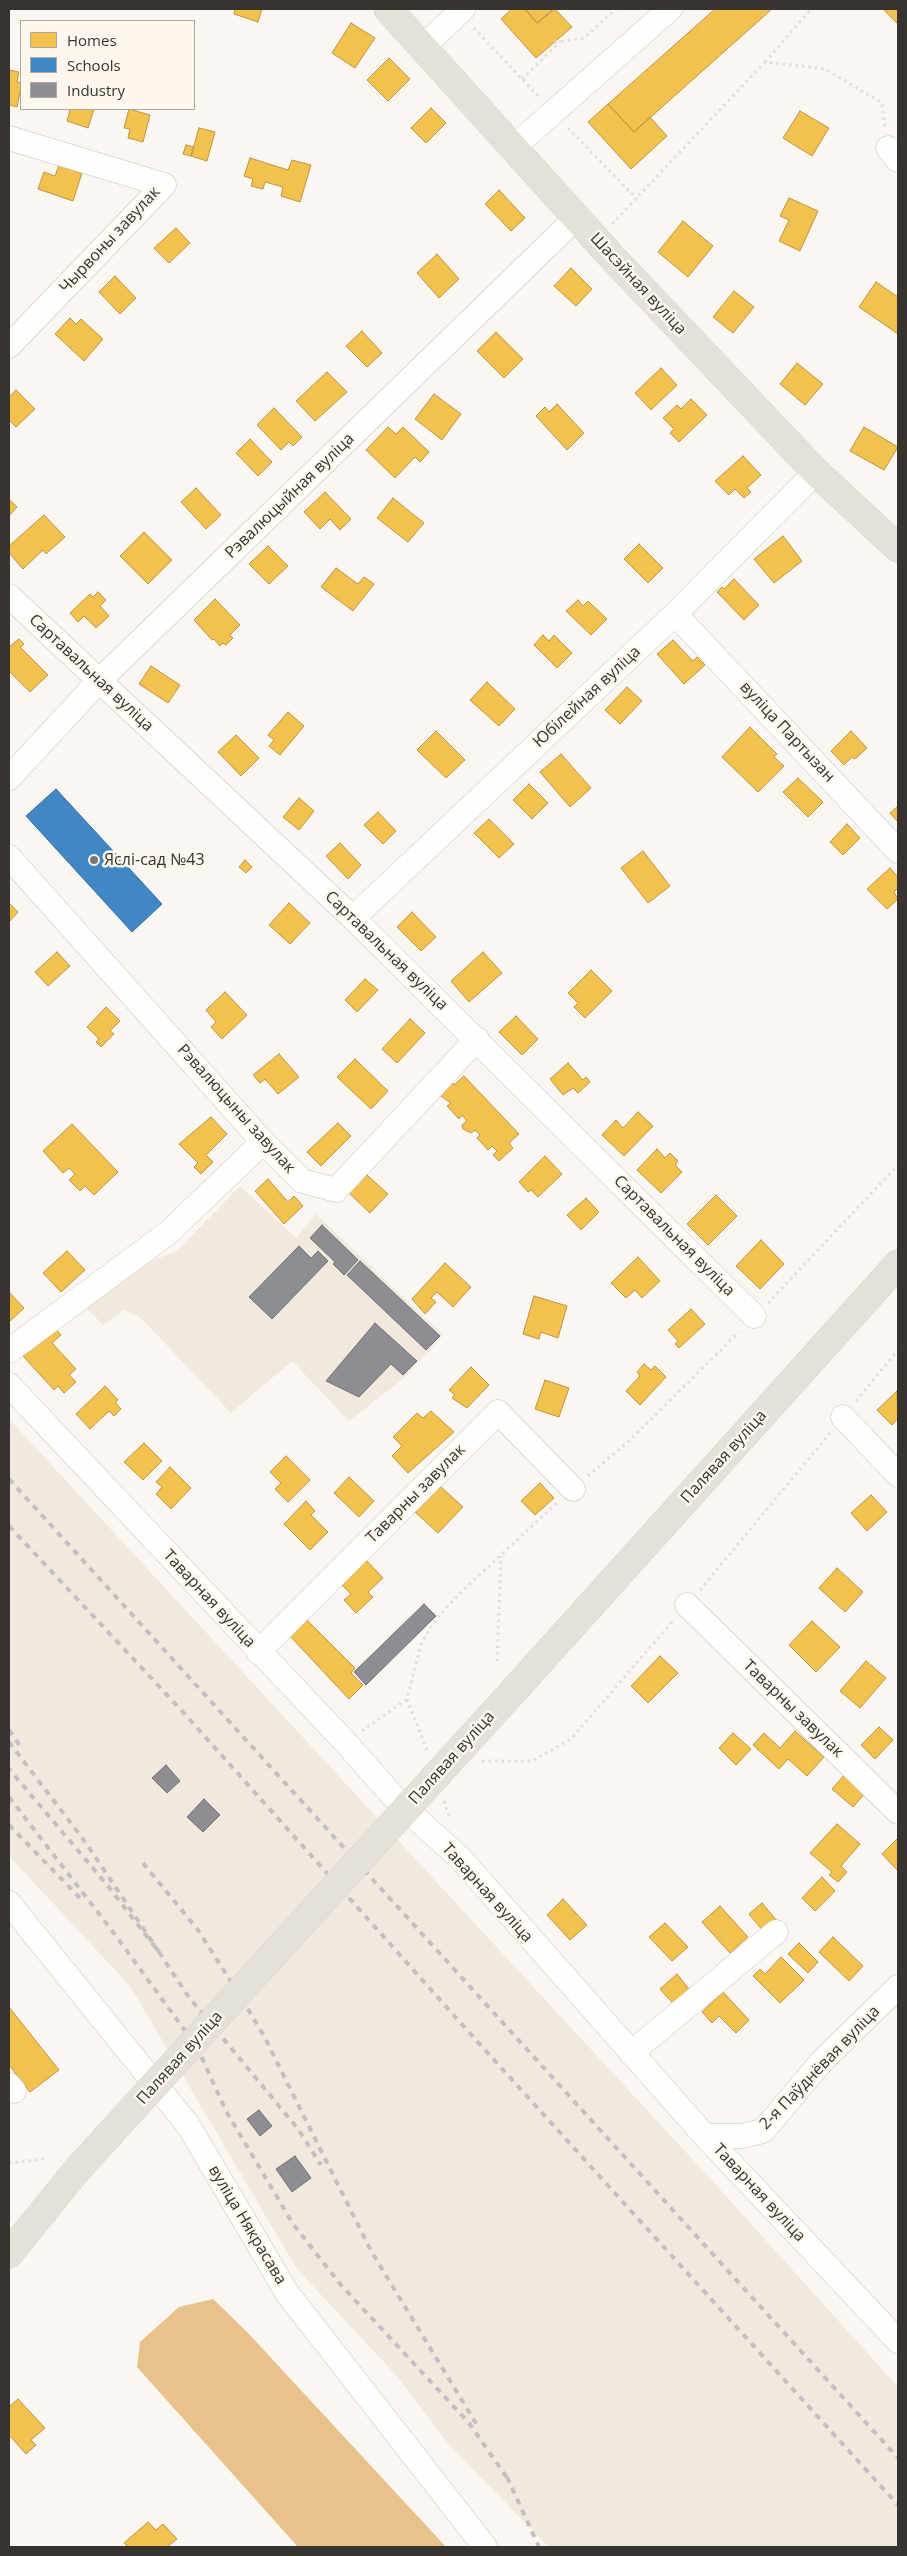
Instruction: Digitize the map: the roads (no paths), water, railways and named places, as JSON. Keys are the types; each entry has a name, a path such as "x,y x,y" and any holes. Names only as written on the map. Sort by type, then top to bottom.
{"main road":[{"name":"Шасэйная вуліца","path":"388,9 596,240 816,472 898,548"},
{"name":"Палявая вуліца","path":"9,2254 77,2170 508,1697 898,1264"}],"street":[{"path":"423,47 463,9"},
{"path":"514,147 670,9"},
{"name":"Чырвоны завулак","path":"9,138 164,185 9,346"},
{"name":"Рэвалюцыйная вуліца","path":"9,778 99,680 576,218"},
{"name":"Юбілейная вуліца","path":"353,918 675,614 816,472"},
{"name":"Сартавальная вуліца","path":"9,596 353,918 754,1316"},
{"name":"вуліца Партызан","path":"675,614 898,850"},
{"name":"Рэвалюцыны завулак","path":"9,857 263,1142 302,1181 336,1190 477,1040"},
{"path":"9,1351 168,1232 263,1142"},
{"name":"Таварная вуліца","path":"9,1385 258,1652 346,1743 400,1804 460,1858 705,2136 898,2341"},
{"name":"Таварны завулак","path":"258,1652 498,1412 573,1489"},
{"path":"843,1417 898,1475"},
{"name":"Таварны завулак","path":"687,1605 898,1812"},
{"name":"вуліца Някрасава","path":"13,1918 188,2125 287,2293 485,2547"},
{"path":"631,2053 776,1932"},
{"name":"2-я Паўднёвая вуліца","path":"705,2136 742,2136 763,2131 823,2060 898,1987"}],"railway":[{"path":"9,1479 898,2458"},
{"path":"9,1526 182,1711 475,2039 898,2505"},
{"path":"9,1730 20,1746"},
{"path":"9,1742 86,1843 159,1952 108,1886 9,1769"},
{"path":"9,1797 113,1932 197,2047 226,2111 293,2224 341,2285 469,2423 510,2482"},
{"path":"9,1825 80,1898"},
{"path":"143,1863 198,1930 264,2036 371,2251 477,2425"},
{"path":"159,1952 188,1996 298,2129 321,2165"},
{"path":"507,2477 539,2547"}],"place":[{"name":"Яслі-сад №43","path":"94,860"}]}
